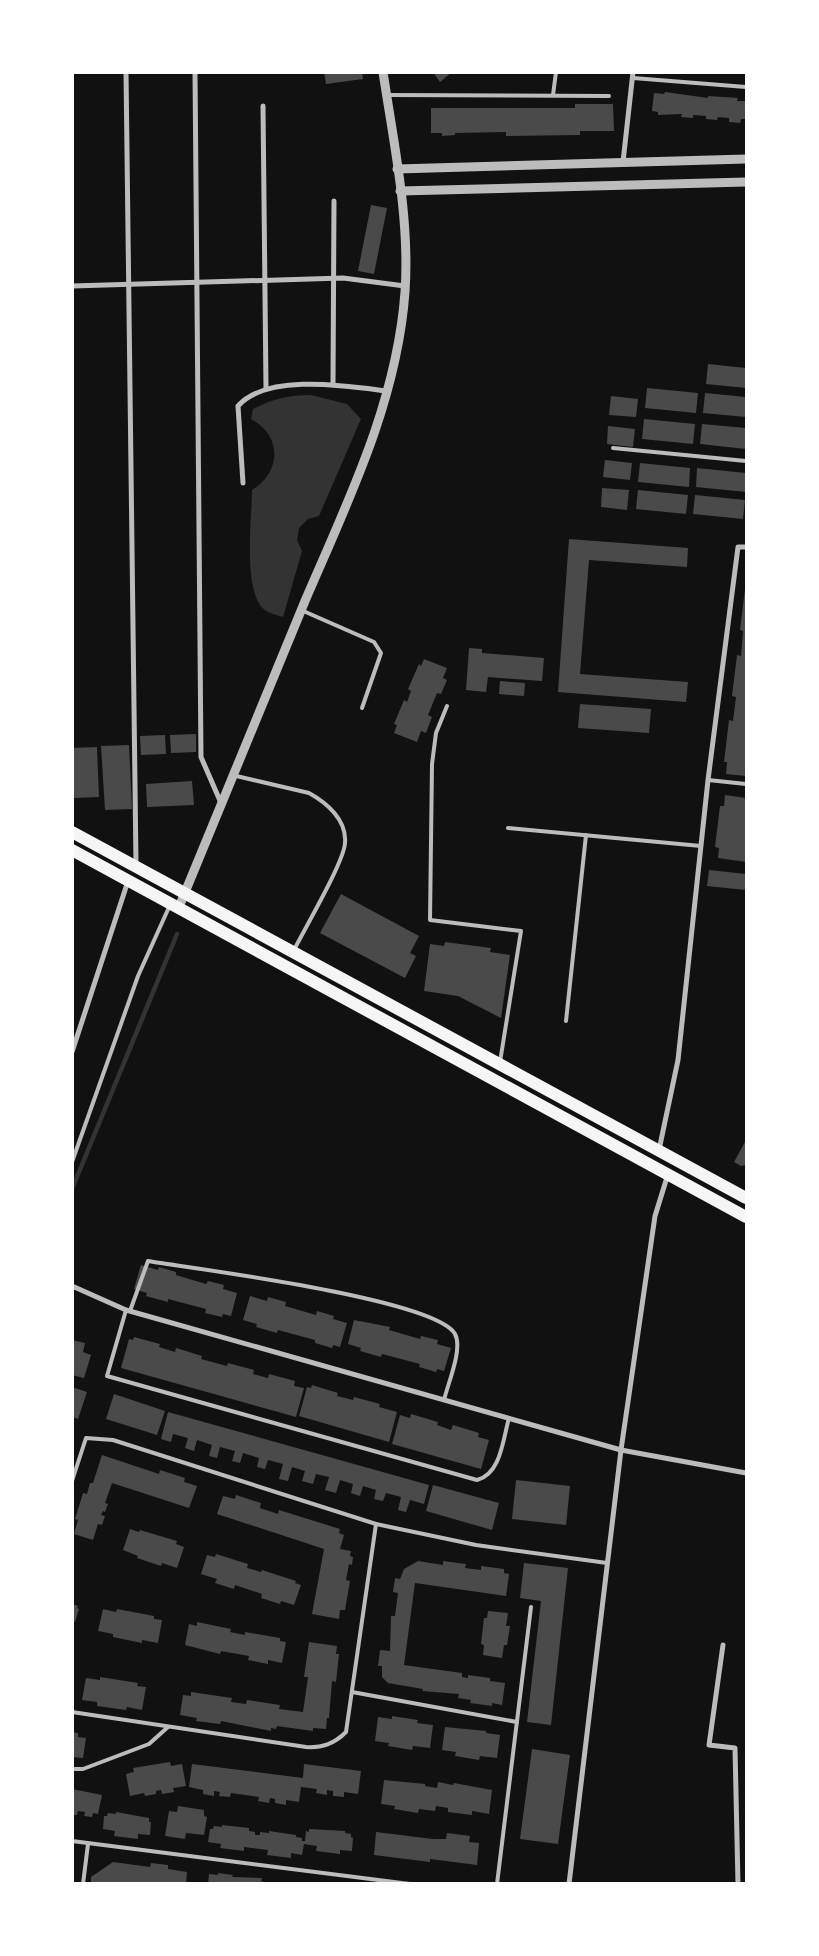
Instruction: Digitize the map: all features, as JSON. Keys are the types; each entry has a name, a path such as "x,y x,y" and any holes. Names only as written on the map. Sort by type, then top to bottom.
{"main road":[{"path":"72,832 746,1198"},
{"path":"72,850 746,1217"}],"street":[{"path":"126,72 136,866"},
{"path":"195,72 201,757 221,803"},
{"path":"175,905 184,892 366,456 387,392 402,320 405,286 405,235 383,72"},
{"path":"624,162 633,76"},
{"path":"263,106 266,388"},
{"path":"397,169 746,159"},
{"path":"400,191 746,182"},
{"path":"333,385 334,201"},
{"path":"72,286 334,278 405,286"},
{"path":"243,483 238,406 252,394 266,388 333,385 387,392"},
{"path":"659,1151 678,1060 708,780 738,547 746,548"},
{"path":"72,1052 128,880"},
{"path":"569,1884 621,1450 655,1216 668,1174"},
{"path":"72,1286 128,1311 621,1450 746,1473"},
{"path":"723,1645 709,1745 735,1748 738,1884"}],"lane":[{"path":"553,96 556,72"},
{"path":"633,76 746,87"},
{"path":"386,95 609,96"},
{"path":"614,448 746,461"},
{"path":"301,610 374,642 380,653 362,708"},
{"path":"447,706 436,733 432,764 430,920 520,931 500,1064"},
{"path":"232,775 309,793 319,798 335,814 345,835 342,856 293,951"},
{"path":"708,780 746,784"},
{"path":"508,828 701,846"},
{"path":"566,1021 586,835"},
{"path":"72,1162 138,976 175,905"},
{"path":"444,1400 459,1346 455,1335 443,1322 398,1306 291,1284 148,1261 128,1311 107,1376 468,1478 482,1479 495,1468 509,1418"},
{"path":"72,1481 86,1438 113,1440 376,1524 484,1546 607,1563"},
{"path":"72,1712 306,1747 324,1746 346,1732 376,1524"},
{"path":"497,1884 532,1607"},
{"path":"352,1692 517,1722"},
{"path":"72,1770 83,1769 149,1744 168,1727"},
{"path":"72,1840 88,1844 410,1884"},
{"path":"83,1884 88,1844"}],"shaded area":[{"path":"311,395 347,404 361,419 319,516 308,519 299,528 297,540 302,551 283,617 265,610 258,601 253,588 250,554 252,490 269,474 274,454 273,444 268,434 251,419 253,409 274,400"}],"building":[{"path":"324,72 362,72 363,79 326,84"},
{"path":"433,72 452,72 440,82"},
{"path":"665,92 708,98 708,96 738,98 737,101 746,101 746,119 741,119 740,123 729,122 729,118 718,117 717,120 706,119 706,116 693,115 693,118 681,117 682,114 658,115 658,112 652,111 654,93 664,94"},
{"path":"575,104 613,104 614,131 580,131 580,135 506,136 506,132 455,133 455,135 442,136 442,133 431,133 431,108 575,108"},
{"path":"371,205 387,208 374,274 358,271"},
{"path":"708,364 746,368 746,388 706,384"},
{"path":"647,388 698,393 696,413 645,408"},
{"path":"705,393 746,397 746,417 703,413"},
{"path":"611,396 638,399 636,417 609,415"},
{"path":"644,419 695,424 693,444 642,439"},
{"path":"702,424 746,428 746,449 700,444"},
{"path":"608,426 635,429 633,447 607,444"},
{"path":"605,460 632,463 630,480 603,477"},
{"path":"640,463 690,468 689,487 638,482"},
{"path":"697,468 746,473 746,492 696,487"},
{"path":"602,488 629,490 627,510 601,507"},
{"path":"638,490 688,495 686,514 636,509"},
{"path":"695,495 745,500 743,519 693,514"},
{"path":"569,539 688,548 687,567 589,560 580,674 688,682 686,702 558,692"},
{"path":"745,589 746,776 726,774 727,762 724,762 729,720 733,721 736,697 732,696 737,655 741,656 743,631 740,630"},
{"path":"469,648 482,649 482,653 544,658 542,681 488,677 486,692 466,690"},
{"path":"424,659 447,668 443,678 447,680 441,694 437,693 428,715 432,717 426,733 421,731 417,742 394,733 397,725 394,724 404,700 407,702 411,691 408,689 419,664 421,666"},
{"path":"500,681 525,683 524,696 499,694"},
{"path":"580,704 651,709 649,733 578,728"},
{"path":"196,734 196,752 171,753 170,735"},
{"path":"165,735 166,754 141,755 140,736"},
{"path":"129,745 132,809 105,810 101,746"},
{"path":"97,747 99,797 74,798 72,748"},
{"path":"192,781 194,805 147,807 146,784"},
{"path":"725,795 746,798 746,862 718,858 719,848 715,847 720,806 724,806"},
{"path":"709,870 746,874 746,890 707,886"},
{"path":"341,894 419,936 410,953 416,956 405,978 320,933"},
{"path":"445,942 491,948 490,952 510,955 501,1018 458,996 424,991 430,944 444,946"},
{"path":"746,1140 746,1165 741,1166 734,1162"},
{"path":"141,1265 158,1270 159,1267 176,1272 176,1275 206,1284 208,1281 224,1285 223,1289 237,1293 231,1316 223,1314 222,1317 205,1313 206,1309 168,1299 168,1302 146,1296 147,1293 134,1289"},
{"path":"250,1296 267,1301 268,1297 286,1302 285,1306 316,1315 317,1311 334,1316 333,1319 347,1323 340,1347 333,1345 332,1348 315,1343 315,1340 278,1330 277,1333 256,1327 257,1324 243,1320"},
{"path":"354,1320 390,1327 389,1330 420,1339 421,1336 438,1340 437,1344 451,1348 444,1371 437,1369 436,1372 419,1367 420,1364 382,1354 381,1357 360,1351 361,1348 348,1344"},
{"path":"134,1337 160,1344 159,1347 175,1352 176,1348 202,1356 201,1359 227,1366 228,1363 254,1370 253,1374 268,1378 269,1374 295,1381 294,1386 304,1388 296,1417 121,1368 129,1339 133,1340"},
{"path":"72,1340 85,1343 83,1352 91,1355 84,1378 72,1375"},
{"path":"312,1385 338,1393 337,1396 353,1400 354,1397 380,1404 379,1407 397,1412 389,1442 299,1416 307,1387 311,1388"},
{"path":"72,1387 87,1392 78,1419 72,1417"},
{"path":"114,1394 165,1411 157,1435 106,1419"},
{"path":"168,1412 429,1485 424,1504 410,1500 406,1512 398,1510 401,1497 386,1493 383,1501 374,1499 376,1490 363,1486 360,1496 351,1493 353,1484 340,1480 336,1493 325,1490 329,1477 316,1474 313,1484 302,1481 305,1471 292,1467 288,1481 279,1479 283,1464 268,1460 265,1469 257,1467 259,1458 243,1453 240,1463 232,1461 235,1451 220,1447 217,1458 209,1456 212,1445 197,1440 194,1451 185,1448 188,1438 173,1434 171,1442 161,1439"},
{"path":"411,1414 438,1422 437,1425 451,1430 453,1425 479,1433 478,1437 489,1440 481,1469 392,1444 400,1415 410,1418"},
{"path":"102,1455 159,1474 160,1470 185,1478 184,1482 197,1486 189,1508 112,1483 105,1503 108,1504 105,1512 103,1511 101,1515 105,1516 102,1525 98,1524 93,1540 74,1534 78,1520 75,1519 83,1493 87,1494 90,1483 93,1483"},
{"path":"516,1480 570,1486 566,1525 512,1519"},
{"path":"433,1485 499,1503 492,1530 426,1511"},
{"path":"236,1495 261,1503 260,1508 278,1514 279,1510 340,1529 339,1533 344,1535 340,1549 351,1551 350,1556 353,1557 352,1565 349,1564 346,1580 350,1581 345,1610 340,1610 339,1619 312,1614 324,1549 217,1514 223,1496 235,1499"},
{"path":"130,1529 139,1532 140,1530 177,1541 176,1544 184,1547 177,1568 162,1563 161,1566 137,1558 138,1556 123,1550"},
{"path":"216,1554 248,1564 247,1568 261,1572 262,1570 296,1581 295,1583 301,1585 294,1605 281,1601 280,1604 261,1598 262,1594 235,1585 234,1589 215,1583 217,1579 201,1574 207,1555 215,1557"},
{"path":"418,1561 443,1565 443,1561 466,1564 465,1568 481,1570 481,1566 504,1569 504,1573 509,1574 506,1596 415,1583 404,1665 462,1673 462,1677 468,1678 468,1675 490,1678 490,1681 505,1683 502,1705 492,1703 492,1706 470,1703 471,1700 458,1698 459,1694 422,1691 423,1689 388,1683 382,1677 382,1666 378,1666 380,1650 390,1651 391,1616 395,1616 398,1593 393,1592 395,1578 400,1579 404,1569"},
{"path":"524,1563 568,1568 551,1725 527,1722 541,1601 520,1598"},
{"path":"72,1604 78,1606 77,1608 79,1609 75,1622 72,1621"},
{"path":"103,1609 116,1612 117,1609 154,1616 154,1619 162,1620 158,1643 142,1640 142,1643 113,1637 113,1634 98,1631"},
{"path":"488,1611 508,1613 506,1626 510,1626 507,1645 504,1645 502,1658 483,1655 484,1645 481,1644 484,1618 487,1618"},
{"path":"197,1622 231,1629 230,1632 245,1635 245,1632 280,1638 280,1641 286,1642 282,1663 268,1660 268,1664 248,1660 249,1656 221,1651 220,1654 185,1645 189,1624 197,1626"},
{"path":"309,1642 337,1646 336,1654 339,1654 336,1682 332,1681 329,1718 327,1718 326,1729 313,1728 313,1731 277,1726 276,1729 271,1728 271,1731 221,1721 220,1724 196,1721 197,1718 180,1715 183,1695 191,1696 191,1692 232,1698 231,1702 246,1704 247,1700 280,1705 279,1709 303,1712 308,1677 304,1677"},
{"path":"100,1677 138,1683 137,1686 146,1687 142,1710 127,1707 126,1710 97,1706 97,1702 82,1700 86,1678 100,1680"},
{"path":"392,1716 418,1720 417,1723 433,1725 430,1748 413,1746 412,1750 388,1746 389,1743 375,1741 378,1717 392,1719"},
{"path":"445,1727 486,1731 486,1733 500,1735 497,1758 480,1756 479,1760 455,1756 456,1752 442,1750"},
{"path":"72,1732 78,1733 78,1737 86,1738 83,1758 72,1757"},
{"path":"532,1749 570,1755 558,1844 520,1839"},
{"path":"170,1762 171,1766 182,1764 186,1786 173,1788 174,1792 162,1794 161,1790 156,1791 156,1794 145,1796 144,1793 130,1796 126,1774 134,1772 133,1768"},
{"path":"192,1764 303,1778 304,1764 361,1771 358,1794 344,1792 344,1797 333,1796 333,1791 327,1790 327,1795 316,1793 317,1789 301,1787 299,1802 286,1800 286,1805 275,1803 275,1799 270,1798 269,1803 258,1801 259,1797 231,1793 230,1797 219,1796 220,1792 214,1791 214,1796 203,1794 203,1790 189,1787"},
{"path":"384,1780 425,1784 425,1786 437,1788 438,1782 453,1785 454,1783 492,1790 489,1814 472,1811 472,1815 448,1812 448,1808 436,1806 435,1811 419,1809 418,1813 394,1809 395,1806 381,1804"},
{"path":"72,1789 102,1795 98,1814 93,1813 92,1817 84,1816 85,1812 78,1811 77,1815 72,1815"},
{"path":"178,1806 204,1810 204,1816 207,1817 204,1835 186,1833 185,1839 165,1836 169,1811 177,1812"},
{"path":"116,1812 149,1818 149,1822 151,1822 150,1835 138,1834 138,1839 114,1836 115,1831 103,1829 104,1816 107,1816 108,1813 116,1814"},
{"path":"222,1825 249,1828 249,1831 255,1832 255,1835 260,1835 260,1832 269,1833 269,1831 296,1835 296,1837 302,1838 302,1841 305,1841 306,1831 309,1832 309,1829 345,1831 345,1833 351,1834 353,1838 352,1851 340,1850 340,1854 316,1851 317,1846 304,1844 302,1855 291,1853 291,1858 267,1855 268,1850 244,1847 244,1851 220,1848 221,1844 208,1842 210,1829 213,1829 214,1826 222,1827"},
{"path":"376,1832 433,1839 446,1839 447,1833 470,1836 469,1842 479,1843 477,1865 430,1859 430,1862 374,1855"},
{"path":"113,1862 150,1867 151,1863 168,1865 168,1869 187,1872 186,1884 91,1884 91,1877"},
{"path":"218,1873 233,1875 232,1877 262,1878 261,1881 271,1884 208,1884 209,1874 218,1875"}],"waterway":[{"path":"72,1189 177,934"}]}
